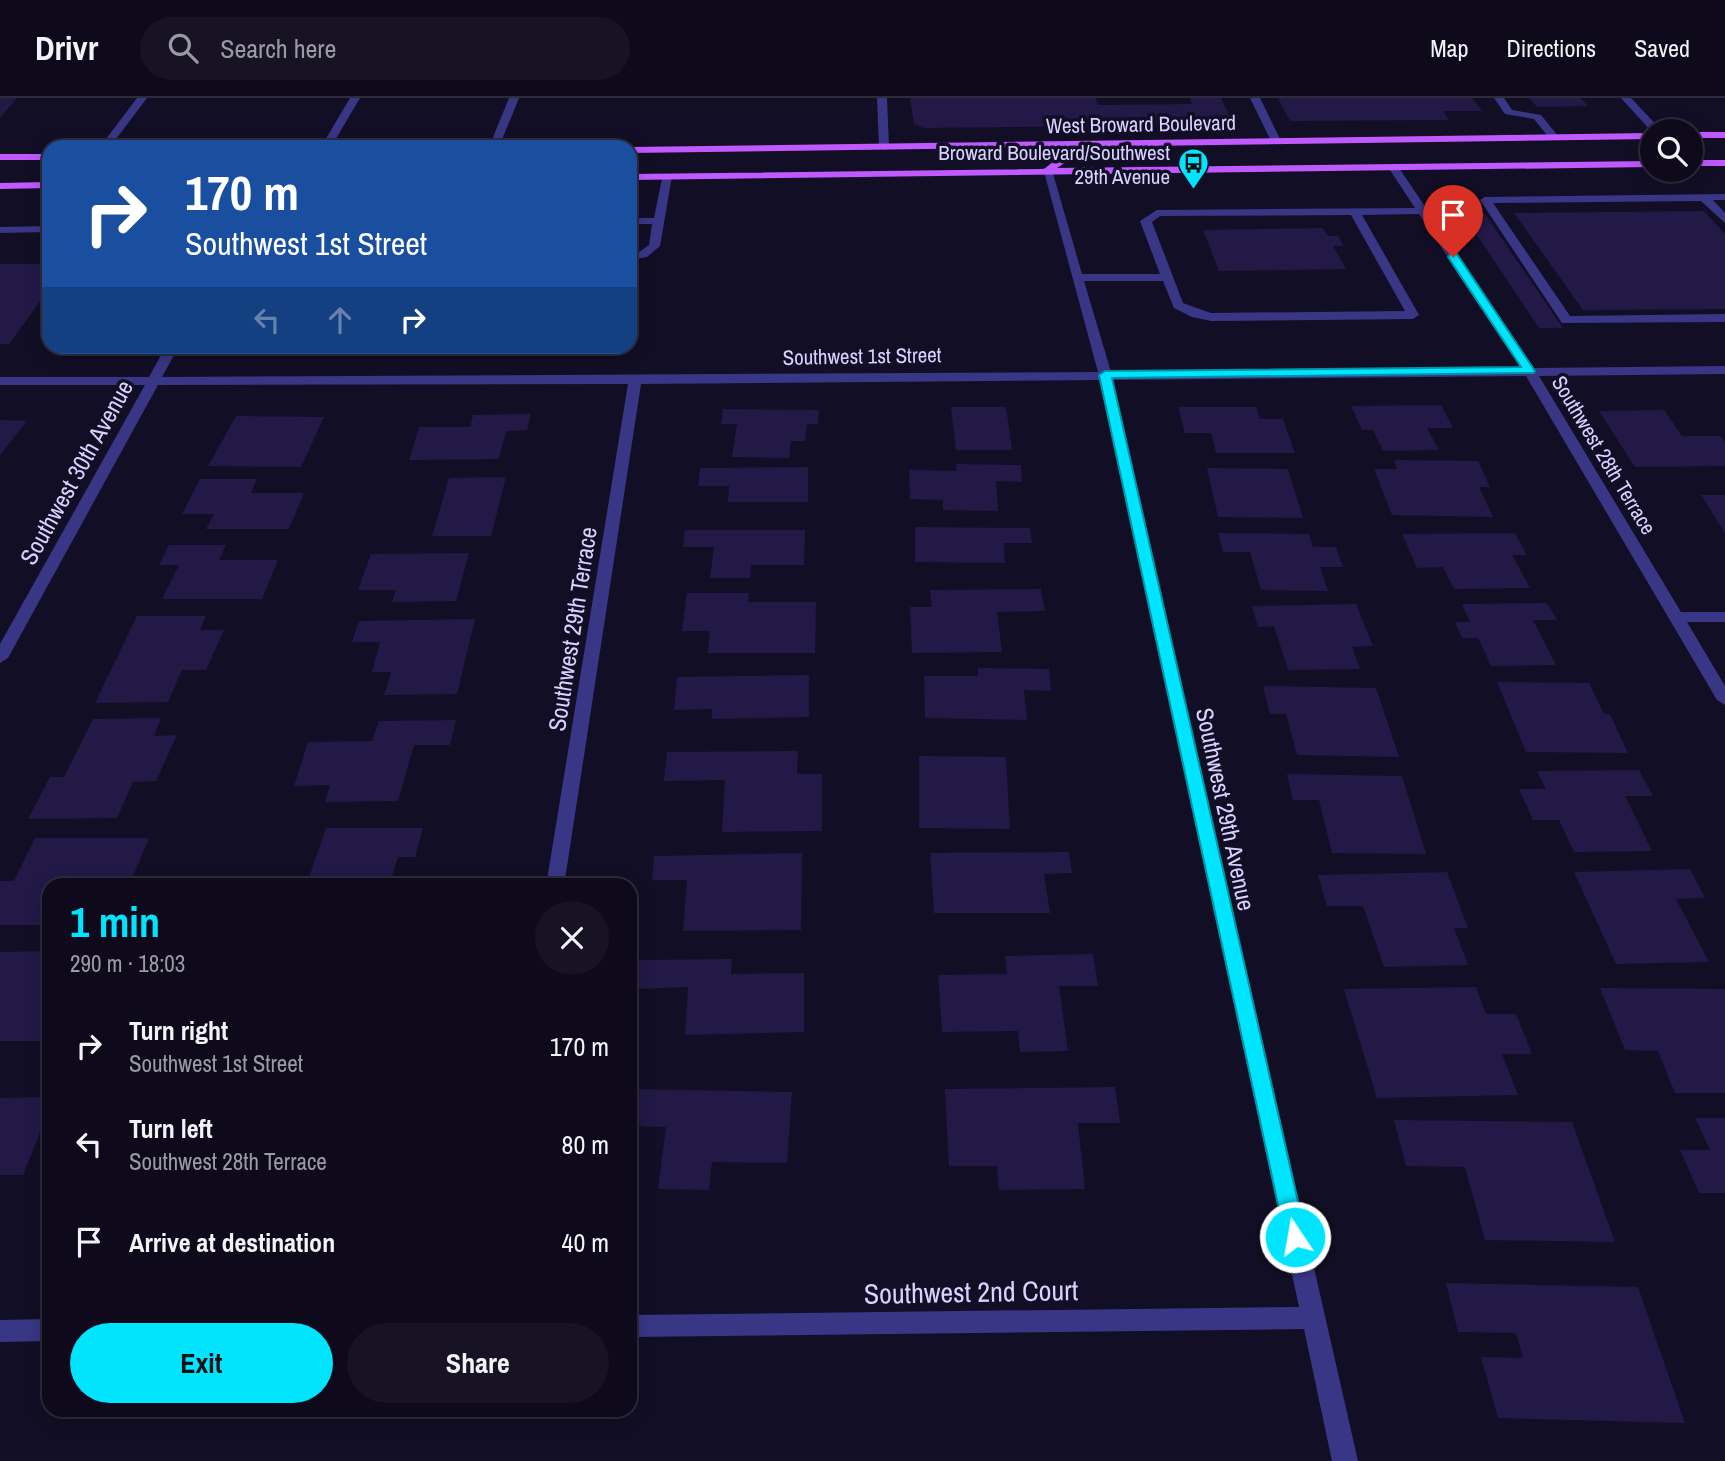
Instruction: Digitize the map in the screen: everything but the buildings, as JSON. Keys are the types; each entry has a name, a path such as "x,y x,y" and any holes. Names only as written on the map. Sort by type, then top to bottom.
{"main road":[{"path":"1703,135 1725,135"},
{"name":"West Broward Boulevard","path":"637,150 1640,136"},
{"path":"1047,170 1062,160 1131,143"},
{"path":"868,160 884,147"},
{"path":"0,157 42,157"},
{"path":"817,174 855,163"},
{"path":"1703,163 1725,163"},
{"name":"West Broward Boulevard","path":"637,177 1640,164"},
{"path":"0,186 42,185"}],"street":[{"path":"110,140 142,98"},
{"path":"331,140 355,98"},
{"path":"497,140 514,98"},
{"path":"883,98 884,147"},
{"path":"1255,98 1276,141"},
{"path":"1499,98 1509,112 1537,117 1554,137"},
{"path":"1626,98 1646,119"},
{"name":"Southwest 28th Terrace","path":"1394,167 1530,371 1725,700"},
{"name":"Southwest 29th Avenue","path":"1047,170 1105,375 1345,1461"},
{"path":"637,256 643,255 654,246 667,176"},
{"path":"1725,197 1485,200 1566,320 1725,318"},
{"path":"1705,198 1725,220"},
{"path":"1355,212 1413,315 1211,317 1196,314 1178,305 1146,221 1157,214 1423,211"},
{"path":"637,221 659,221"},
{"path":"0,230 42,229"},
{"path":"1078,278 1167,277"},
{"name":"Southwest 30th Avenue","path":"0,658 168,354"},
{"name":"Southwest 1st Street","path":"0,381 635,380 1725,370"},
{"name":"Southwest 29th Terrace","path":"556,878 635,380"},
{"path":"1676,617 1725,617"},
{"name":"Southwest 2nd Court","path":"637,1326 1313,1318"},
{"path":"0,1331 42,1330"}],"place":[{"name":"Broward Boulevard/Southwest 29th Avenue","path":"1193,191"}],"route":[{"path":"1295,1237 1105,375 1530,371 1453,257"}]}
